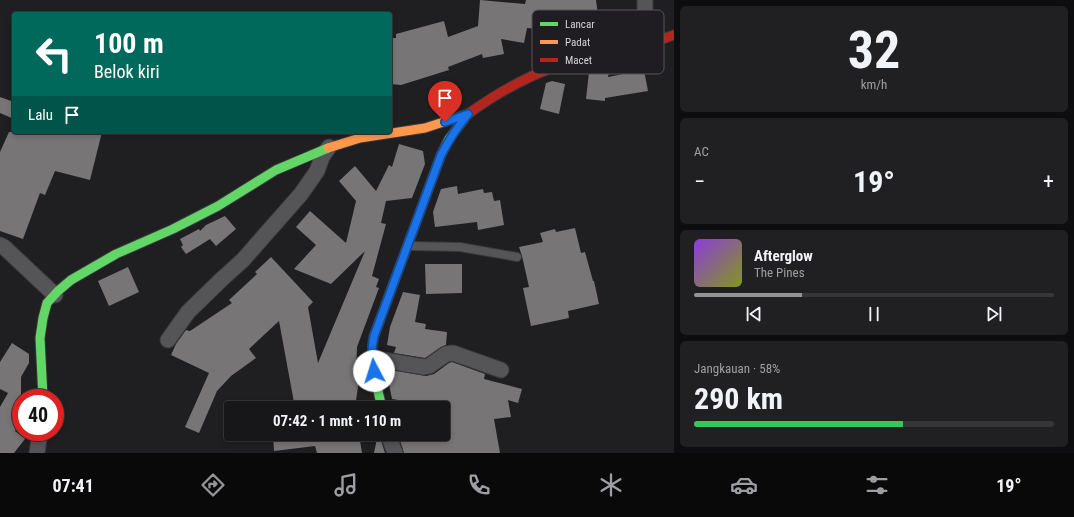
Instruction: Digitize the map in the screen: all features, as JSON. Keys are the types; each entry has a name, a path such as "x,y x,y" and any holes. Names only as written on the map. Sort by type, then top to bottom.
{"street":[{"path":"646,0 646,10"},
{"path":"664,38 674,35"},
{"path":"380,401 372,358 374,336 441,155 449,139 468,114 518,82 536,74"},
{"path":"392,133 425,128 468,114"},
{"path":"43,389 40,338 43,318 47,303 71,280 116,254 173,229 218,206 276,170 329,147 360,138 386,134"},
{"path":"168,340 188,312 243,260 301,194 317,171 322,157 329,147"},
{"path":"0,245 4,247 54,295"},
{"path":"372,358 424,367 429,366 446,354 453,353 501,370"},
{"path":"37,453 39,441"},
{"path":"391,441 395,453"}],"lane":[{"path":"408,246 460,247 517,257"}],"building":[{"path":"480,0 525,4 526,0 596,0 597,10 532,10 532,28 527,28 524,43 501,39 504,54 483,58 482,54 448,67 449,70 401,85 392,84 392,38 396,38 396,34 444,21 448,37 478,26"},
{"path":"589,74 609,74 608,77 623,74 645,74 648,91 605,98 605,101 586,99"},
{"path":"552,81 565,84 559,114 540,109 546,83"},
{"path":"0,97 12,101 12,118 0,113"},
{"path":"9,132 12,132 12,134 102,134 90,180 55,171 45,195 40,193 23,239 0,231 0,152"},
{"path":"399,144 423,151 425,164 412,198 386,201 381,223 386,224 372,276 379,279 376,287 379,288 357,347 356,379 359,379 356,401 294,401 279,321 249,349 256,358 231,376 217,391 199,433 185,427 209,373 171,355 176,344 186,330 190,331 232,303 229,300 257,274 255,272 271,257 313,302 308,307 318,363 365,251 331,284 294,269 316,245 296,227 310,211 346,243 356,201 339,181 355,166 376,191 389,165 392,167"},
{"path":"457,186 458,194 483,189 484,193 492,192 494,201 500,200 504,225 478,230 477,222 435,227 433,212 441,189"},
{"path":"225,216 236,229 216,246 210,239 186,254 181,247 183,245 180,239 199,229 200,231 206,225"},
{"path":"575,228 581,253 585,252 599,304 568,311 569,318 531,326 523,288 529,287 519,247 543,242 540,233 555,229 556,232"},
{"path":"425,264 462,264 462,293 426,294"},
{"path":"128,267 139,292 109,306 98,281"},
{"path":"403,292 420,295 415,322 426,324 425,329 447,332 446,345 425,358 394,353 396,347 387,345 390,327"},
{"path":"12,343 29,354 29,363 21,377 21,389 12,389 12,441 23,441 14,453 0,453 0,407 8,393 0,389 0,362"},
{"path":"452,362 485,374 484,379 522,389 518,403 508,400 511,417 494,419 500,453 404,453 400,441 450,441 450,401 405,401 392,399 389,384 391,370 426,376 434,374"},
{"path":"273,441 360,441 362,453 317,453 315,446 274,451"},
{"path":"377,441 381,441 385,453 374,453"}],"traffic: fast":[{"path":"380,401 372,354 374,336 441,155 449,139 468,114"},
{"path":"43,389 40,338 43,318 47,303 71,280 116,254 173,229 218,206 276,170 328,148"}],"traffic: slow":[{"path":"392,133 425,128 468,114"},
{"path":"328,148 360,138 386,134"}],"traffic: jam":[{"path":"664,38 674,35"},
{"path":"468,114 507,89 537,74"}],"route":[{"path":"374,371 372,358 374,336 441,155 449,139 468,114 445,122"}]}
